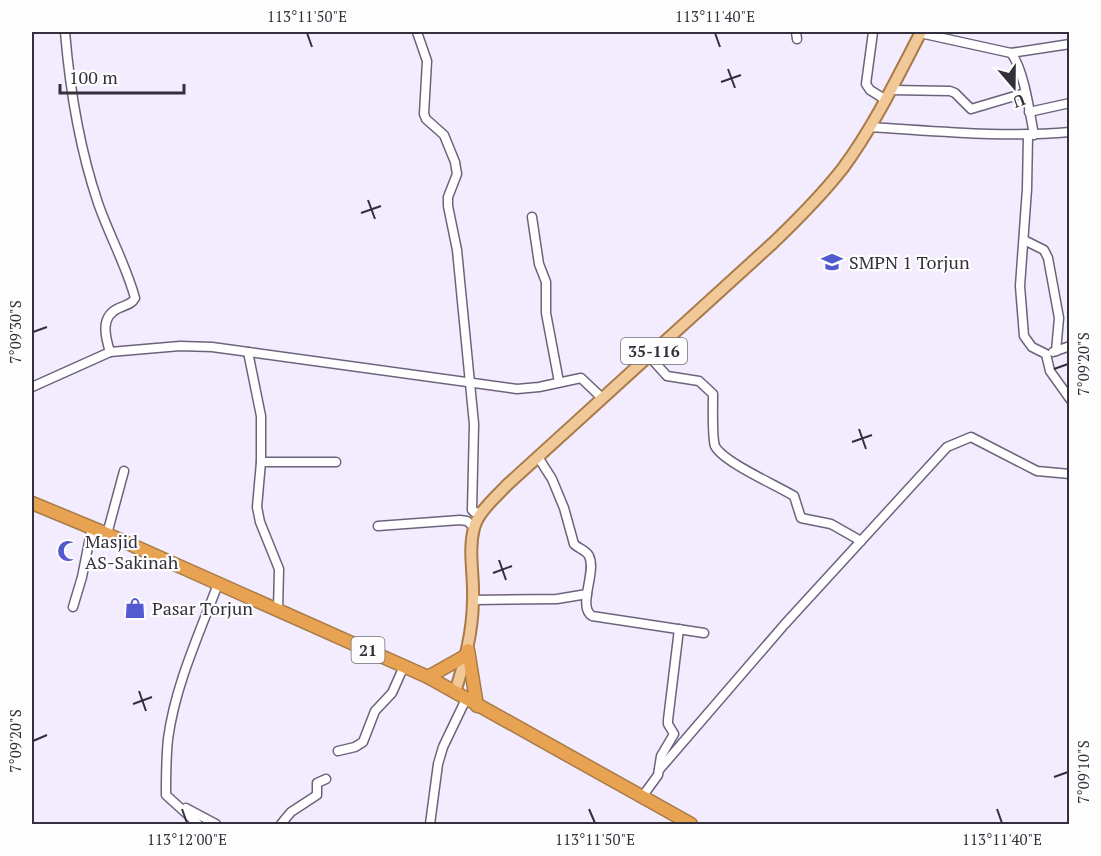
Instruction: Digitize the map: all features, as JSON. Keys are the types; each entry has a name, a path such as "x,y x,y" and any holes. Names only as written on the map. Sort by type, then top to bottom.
{"highway":[{"name":"21","path":"32,503 92,527 428,677 691,825"},
{"path":"428,677 467,652"},
{"path":"466,699 467,652"}],"main road":[{"name":"35-116","path":"466,699 467,652 473,600 474,527 482,513 507,485 773,243 815,201 843,168 870,127 921,32"}],"street":[{"path":"65,32 71,99 85,160 99,204 135,298 132,303 110,313 105,331 110,352"},
{"path":"417,32 427,61 424,114 444,135 455,162 457,174 448,197 448,206 457,250 474,424 472,510 474,513 482,513"},
{"path":"873,32 866,84 870,90 889,95 950,92 955,93 971,109 1025,93"},
{"path":"921,32 1011,53 1070,44"},
{"path":"1011,53 1025,93 1031,135 1020,286 1024,336 1032,347 1046,354 1070,346"},
{"path":"1029,112 1070,103"},
{"path":"870,127 972,134 1031,135 1070,132"},
{"path":"532,217 539,264 546,282 546,313 559,382"},
{"path":"1024,240 1039,246 1048,258 1059,318 1056,351"},
{"path":"32,387 110,352 180,346 212,347 517,389 580,378 602,398"},
{"path":"248,352 261,416 261,462 257,507 260,522 279,569 278,610"},
{"path":"1046,354 1050,371 1070,399"},
{"path":"649,356 667,376 699,381 713,393 715,445 731,462 794,496 801,518 831,524 861,541"},
{"path":"642,797 659,770 784,625 947,447 971,437 1037,471 1070,474"},
{"path":"538,457 552,479 564,508 574,544 589,556 592,570 587,594 587,610 592,616 704,633"},
{"path":"261,462 336,462"},
{"path":"107,534 124,471"},
{"path":"378,525 460,520 467,521 474,527"},
{"path":"73,607 82,577 92,527"},
{"path":"198,825 166,795 166,762 173,714 195,643 218,584"},
{"path":"473,600 556,599 587,594"},
{"path":"659,770 661,756 674,734 668,720 679,629"},
{"path":"338,752 363,742 375,711 392,693 404,666"},
{"path":"430,825 438,764 443,747 466,699"},
{"path":"281,825 291,812 317,795 317,783 326,779"},
{"path":"166,795 216,825"}],"place":[{"name":"SMPN 1 Torjun","path":"832,262"},
{"name":"Masjid AS-Sakinah","path":"68,551"},
{"name":"Pasar Torjun","path":"135,608"}]}
